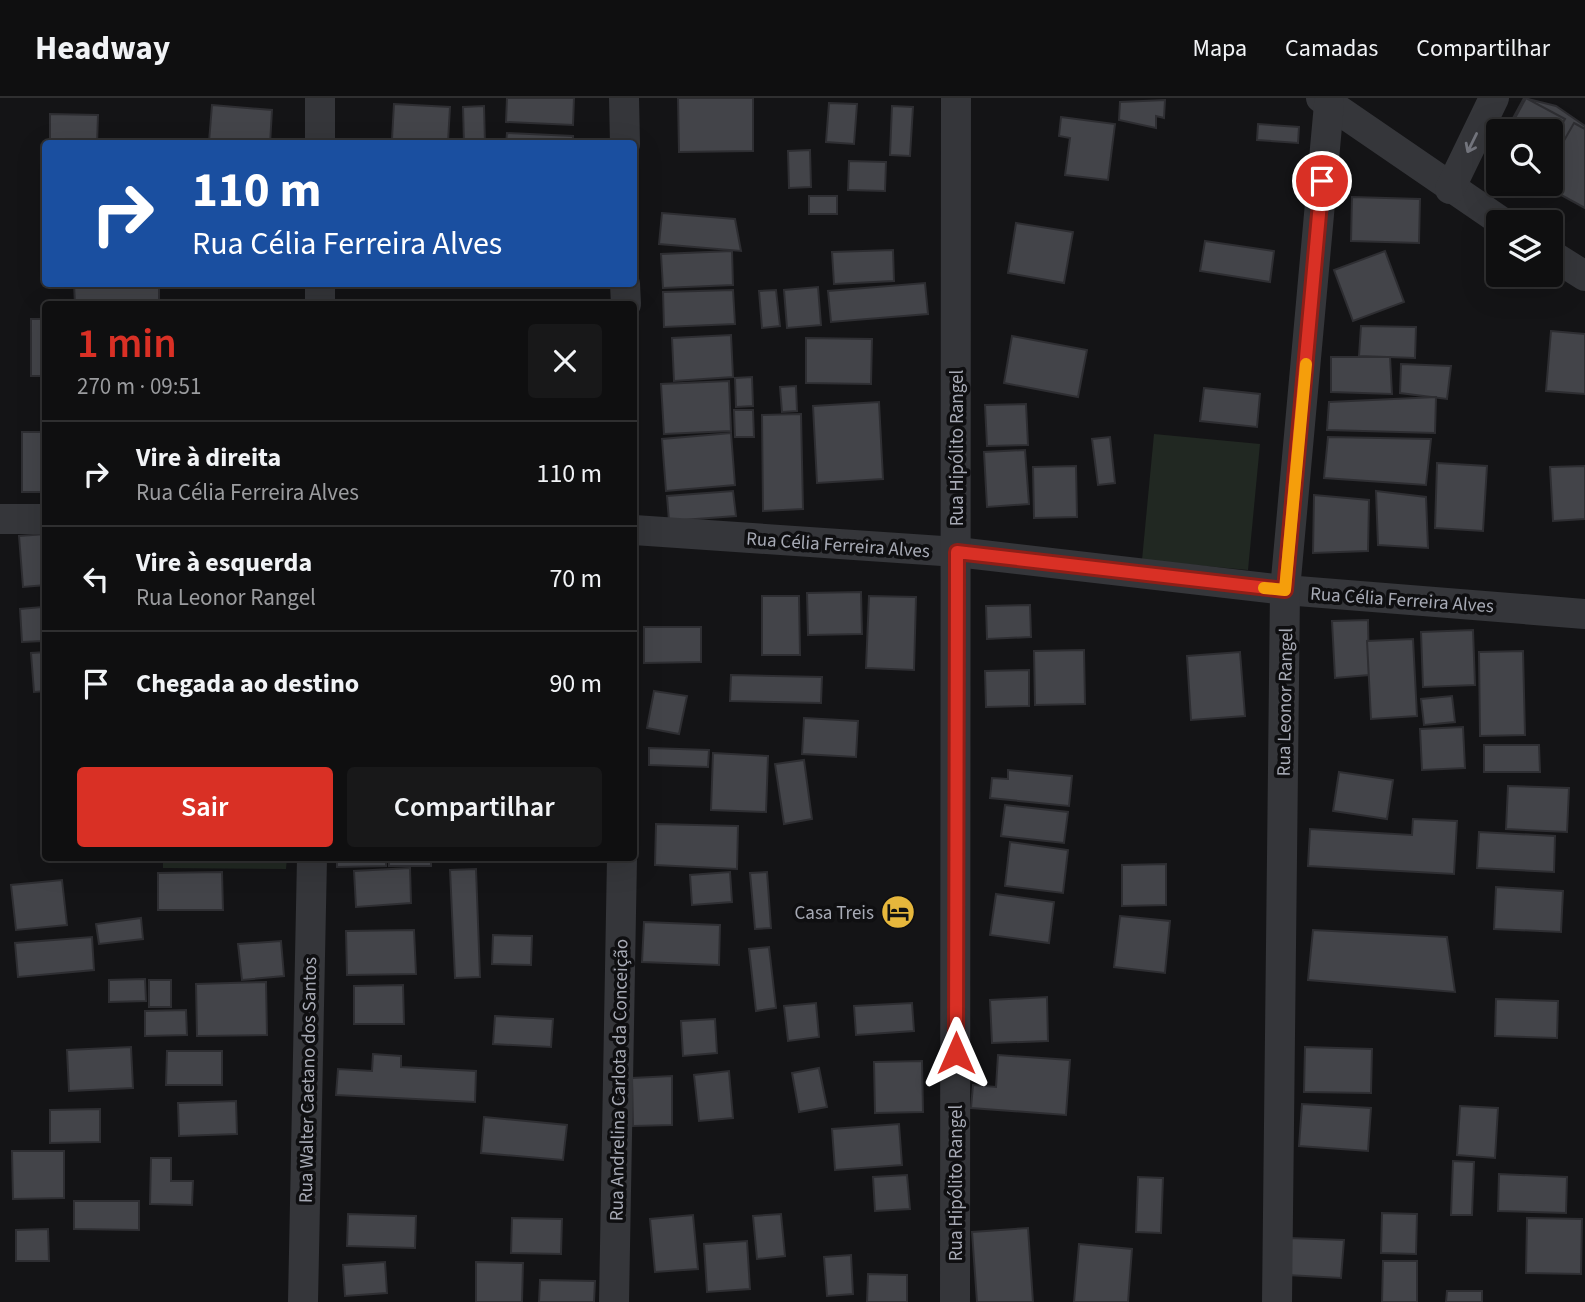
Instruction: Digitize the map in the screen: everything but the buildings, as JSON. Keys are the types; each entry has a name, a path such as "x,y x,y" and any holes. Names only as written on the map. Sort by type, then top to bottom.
{"street":[{"path":"320,98 320,140"},
{"path":"625,98 625,140"},
{"name":"Rua Hipólito Rangel","path":"955,1302 956,98"},
{"path":"1450,188 1494,98"},
{"path":"1325,101 1486,212"},
{"name":"Rua Leonor Rangel","path":"1277,1302 1285,590 1325,101"},
{"path":"1563,262 1585,276"},
{"path":"0,519 42,519"},
{"name":"Rua Célia Ferreira Alves","path":"637,530 957,552 1285,590 1585,614"},
{"name":"Rua Walter Caetano dos Santos","path":"303,1302 312,861"},
{"name":"Rua Andrelina Carlota da Conceição","path":"614,1302 622,861"}],"shaded area":[{"path":"1154,434 1260,444 1248,570 1142,560"},
{"path":"163,861 287,861 286,869 163,868"}],"slow traffic":[{"path":"1264,588 1285,590 1306,364"}],"place":[{"name":"Casa Treis","path":"898,912"}],"route":[{"path":"956,1053 957,552 1285,590 1322,181"}]}
